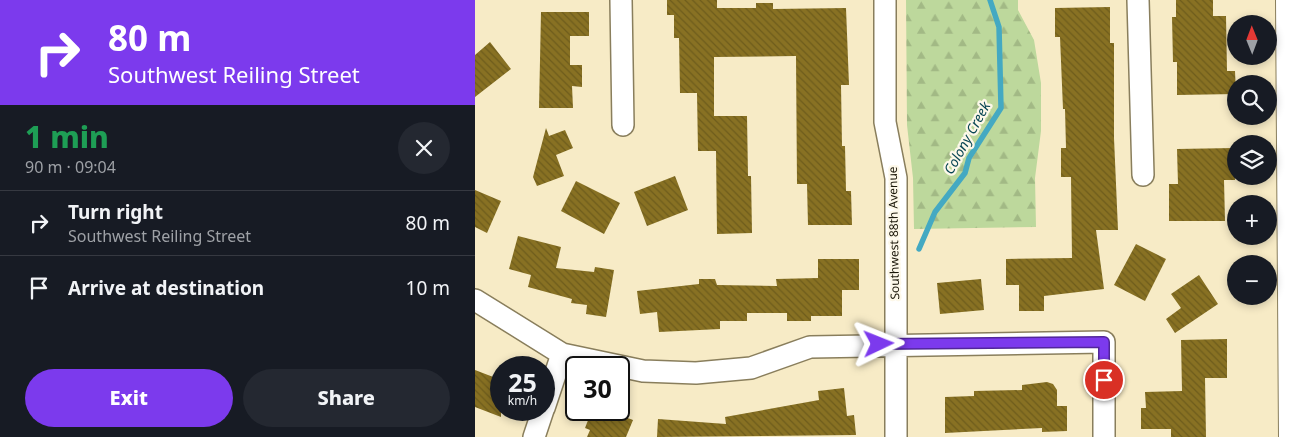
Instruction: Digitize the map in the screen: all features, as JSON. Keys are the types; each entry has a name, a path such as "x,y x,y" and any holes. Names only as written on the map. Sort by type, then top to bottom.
{"main road":[{"path":"1290,0 1293,437"}],"street":[{"path":"621,0 623,126"},
{"name":"Southwest 88th Avenue","path":"885,0 885,122 896,178 896,437"},
{"path":"1138,0 1143,175"},
{"path":"475,300 562,354 643,371 696,373 751,368 810,346 896,343 1104,342 1104,437"},
{"path":"555,374 562,354"},
{"path":"534,437 539,421"}],"green space":[{"path":"906,0 1018,0 1018,10 1034,40 1041,83 1041,131 1035,178 1036,227 914,229 913,178 907,125"}],"building":[{"path":"667,0 717,0 717,8 756,8 756,3 773,3 773,9 846,8 849,85 841,85 842,146 845,146 846,191 851,191 852,225 808,225 807,184 797,184 796,56 714,57 714,116 747,116 748,176 751,176 752,233 717,234 716,151 698,151 697,93 680,93 679,38 674,38 674,15 667,15"},
{"path":"1176,0 1213,0 1213,16 1226,16 1227,71 1235,71 1235,75 1227,75 1227,94 1177,95 1177,62 1173,62 1172,17 1176,17"},
{"path":"1110,7 1110,43 1114,43 1114,138 1118,230 1096,230 1104,289 1044,296 1044,311 1019,311 1019,285 1006,285 1006,259 1072,258 1071,177 1061,177 1061,148 1066,148 1065,109 1063,109 1060,37 1055,37 1055,8"},
{"path":"541,12 589,12 589,36 570,36 570,65 582,65 582,87 572,86 573,108 539,108"},
{"path":"490,42 511,69 475,97 475,55"},
{"path":"546,128 549,136 565,130 573,148 556,155 564,176 537,186 533,177"},
{"path":"1227,148 1227,180 1224,180 1225,221 1169,221 1169,184 1178,184 1177,149"},
{"path":"675,176 688,210 647,226 634,192"},
{"path":"576,181 620,203 604,234 561,211"},
{"path":"475,190 501,201 487,233 475,227"},
{"path":"518,236 561,247 556,268 594,272 595,267 614,270 606,317 586,314 587,305 571,303 572,299 528,287 531,275 509,269"},
{"path":"1136,244 1166,259 1145,301 1114,285"},
{"path":"818,259 859,259 859,290 842,290 842,316 811,316 811,321 787,321 787,313 747,313 747,321 720,321 720,329 659,332 657,312 640,314 637,291 699,284 699,279 715,279 717,285 777,286 776,279 818,278"},
{"path":"1199,275 1218,304 1175,333 1166,319 1181,308 1171,294"},
{"path":"981,279 984,310 940,314 937,283"},
{"path":"1227,339 1227,378 1205,378 1206,437 1171,437 1171,429 1141,429 1141,408 1146,408 1145,392 1182,391 1181,340"},
{"path":"475,370 490,376 490,413 475,407"},
{"path":"1047,382 1053,384 1057,390 1057,406 1067,406 1067,431 1042,432 1042,428 945,433 945,397 974,396 974,391 1022,390 1022,385"},
{"path":"844,388 847,416 854,415 856,435 657,437 658,419 726,424 725,417 819,400 818,391"},
{"path":"633,420 626,437 587,437 590,430 585,428 588,421"}],"waterway":[{"name":"Colony Creek","path":"919,249 935,212 965,173 969,158 1001,108 999,27 990,0"}],"route":[{"path":"879,344 1104,342 1104,380"}]}
